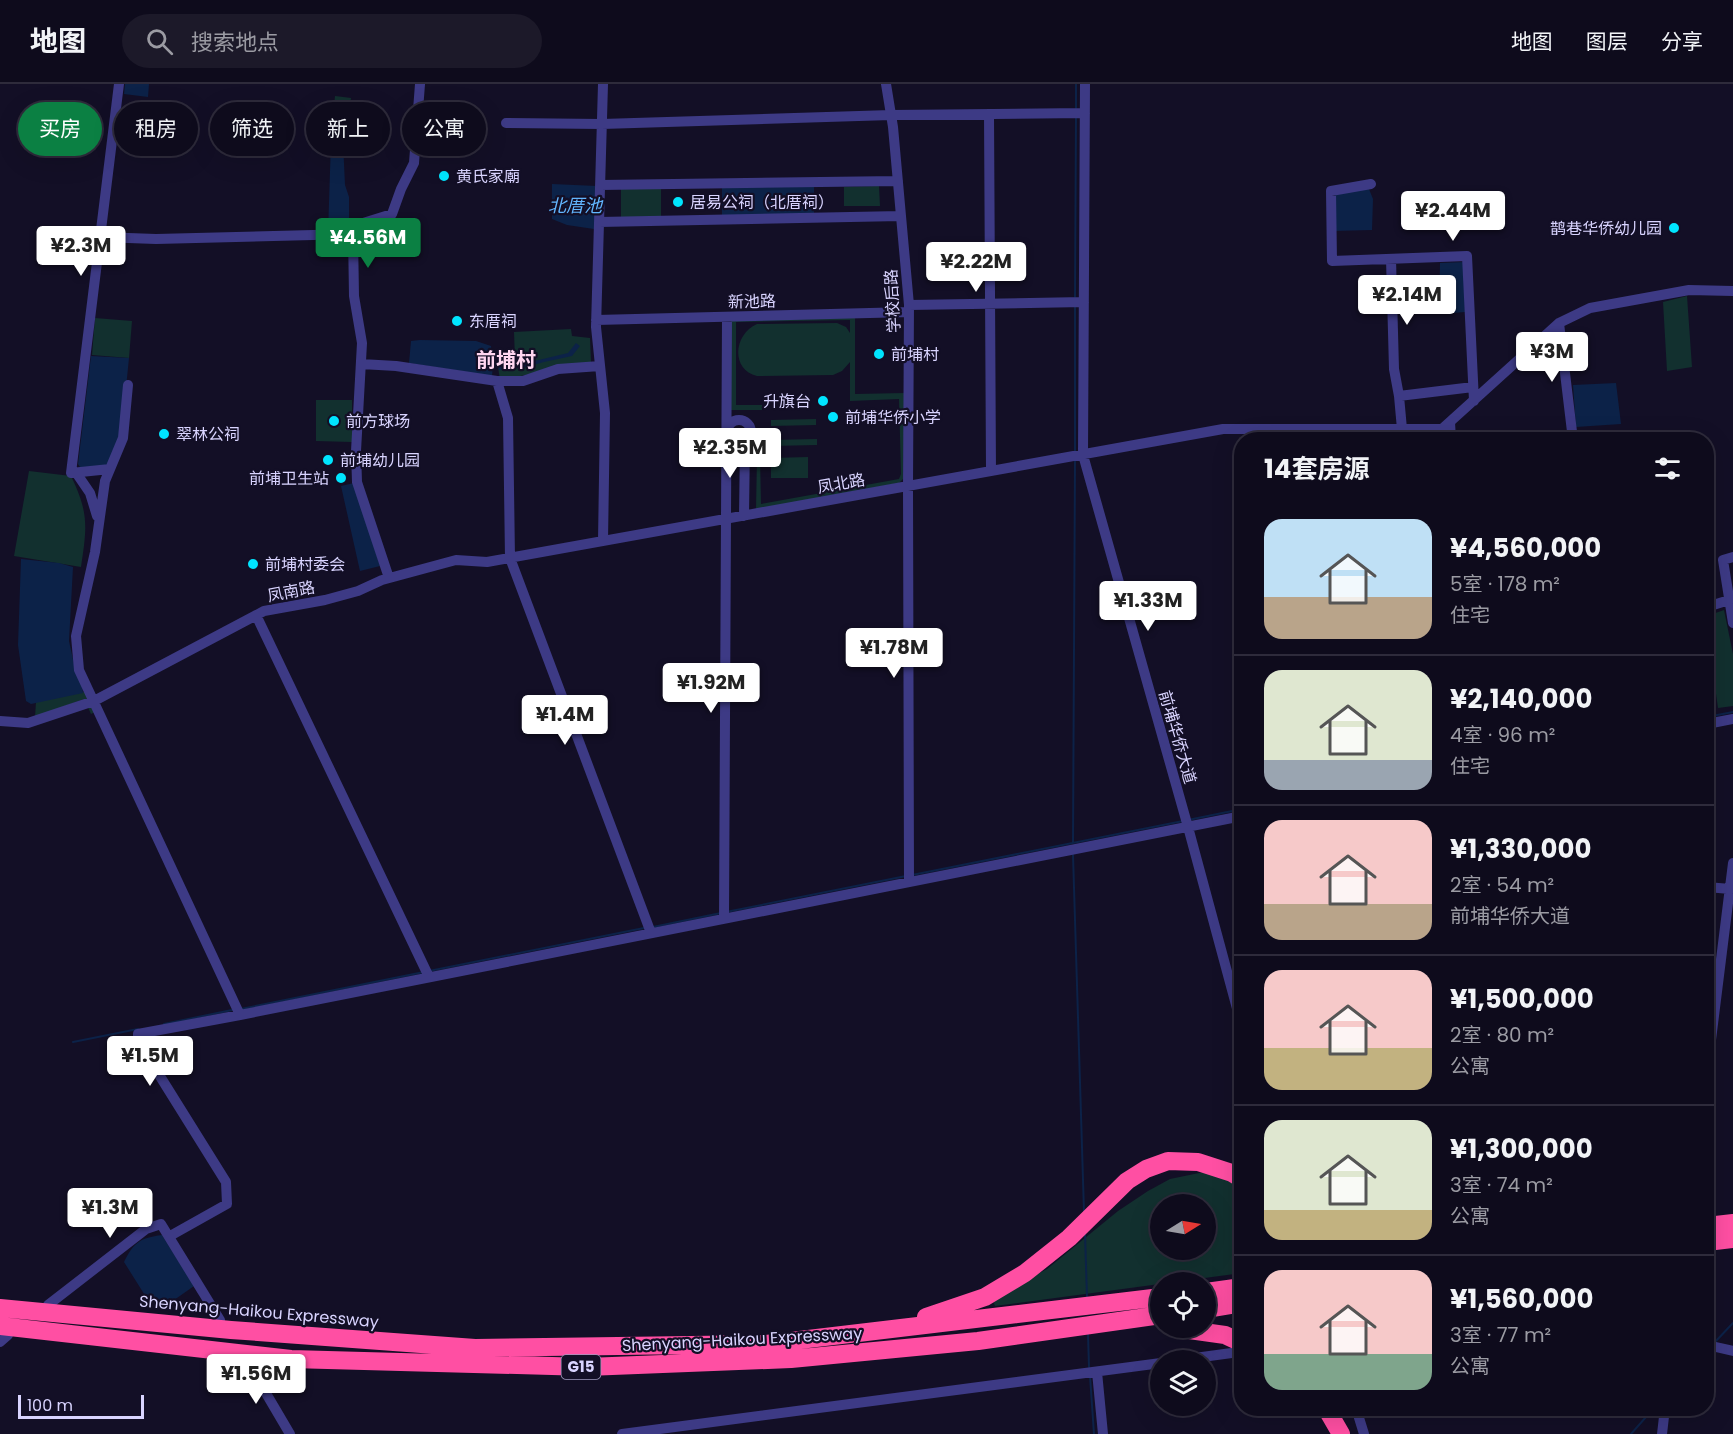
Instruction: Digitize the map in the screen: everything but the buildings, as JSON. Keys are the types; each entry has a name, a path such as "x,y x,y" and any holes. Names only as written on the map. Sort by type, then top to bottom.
{"highway":[{"path":"880,1330 985,1297 1026,1272 1069,1238 1127,1180 1146,1169 1168,1161 1198,1162 1234,1174"},
{"path":"1714,1225 1733,1223"},
{"path":"1714,1241 1733,1239"},
{"path":"1216,1291 1234,1288"},
{"name":"Shenyang-Haikou Expressway","path":"0,1308 231,1330 475,1348 766,1344 1150,1298"},
{"path":"1216,1308 1234,1305"},
{"name":"Shenyang-Haikou Expressway","path":"3,1335 291,1359 587,1367 791,1359 978,1341 1150,1317"},
{"path":"1037,1333 1150,1327"},
{"path":"1216,1334 1225,1335 1234,1343"},
{"path":"1331,1416 1341,1434"}],"street":[{"path":"110,469 71,473 119,84"},
{"path":"389,578 357,482 356,451 362,343 354,296 353,234 360,224 392,214 414,163 420,84"},
{"path":"603,84 596,320 605,413 603,541"},
{"name":"学校后路","path":"886,84 898,181 909,309 909,878"},
{"name":"前埔华侨大道","path":"1085,84 1079,113 1078,456 1187,823 1234,998"},
{"path":"506,123 602,124 891,115 1079,113"},
{"path":"989,114 991,471"},
{"path":"600,184 898,181"},
{"path":"1371,184 1331,191 1332,261 1467,256 1474,401"},
{"path":"599,222 901,216"},
{"path":"100,237 156,239 353,234"},
{"path":"1391,259 1394,369 1403,432"},
{"path":"1451,432 1450,422 1559,323 1590,309 1656,296 1689,290 1733,291"},
{"name":"新池路","path":"596,320 727,317 1078,302"},
{"path":"724,915 728,519 727,317"},
{"path":"1559,323 1572,432"},
{"path":"361,364 396,366 497,381 523,381 558,369 600,366"},
{"path":"497,381 507,418 510,558 650,929"},
{"path":"128,385 123,438 105,481 95,552 76,636 79,670 239,1011"},
{"path":"1399,396 1473,387"},
{"path":"727,433 732,422 744,421 751,430 746,442 744,516"},
{"name":"凤北路","path":"1419,432 1442,429 1450,422"},
{"name":"凤北路","path":"510,558 1223,429 1331,432"},
{"path":"727,433 733,443 746,442"},
{"path":"77,474 90,493 97,510 99,527"},
{"path":"1733,557 1723,560 1733,623"},
{"name":"凤南路","path":"0,721 28,723 94,701 264,611 325,600 358,591 389,578 456,560 487,562 510,558"},
{"path":"1714,605 1728,600"},
{"path":"256,615 427,973"},
{"path":"1714,723 1733,719"},
{"path":"170,1236 227,1204 226,1182 138,1041 138,1034 427,973 1187,823 1234,817"},
{"path":"1714,1016 1733,863"},
{"path":"1714,888 1730,889"},
{"path":"48,1305 146,1229 161,1224 220,1320"},
{"path":"1714,1347 1733,1351"},
{"path":"1216,1353 1234,1349"},
{"path":"247,1361 290,1434"},
{"path":"622,1434 1150,1365"},
{"path":"1092,1373 1103,1434"},
{"path":"1358,1416 1364,1434"},
{"path":"1662,1434 1664,1416"}],"green space":[{"path":"335,96 351,98 350,102 334,102"},
{"path":"879,186 880,206 844,206 844,187"},
{"path":"621,187 661,187 661,218 621,218"},
{"path":"1687,296 1692,367 1667,371 1663,302"},
{"path":"855,315 855,394 905,393 903,479 899,483 756,509 757,457 760,458 761,504 899,479 901,474 899,399 850,401 850,362 842,371 833,375 757,376 748,372 739,359 738,351 744,335 757,324 837,323 846,327 850,333 850,320 736,322 736,405 762,405 762,410 731,410 731,317"},
{"path":"95,318 132,321 129,358 92,355"},
{"path":"571,329 572,336 590,338 591,362 500,380 497,360 515,360 514,332"},
{"name":"前方球场","path":"316,400 352,400 352,442 316,441"},
{"path":"816,419 816,425 771,426 771,420"},
{"path":"817,439 817,445 771,446 771,440"},
{"path":"808,457 808,478 771,478 771,458"},
{"path":"29,471 71,476 81,500 85,520 81,567 14,556"},
{"path":"1724,610 1733,654 1733,706 1718,708 1714,680 1714,614"},
{"path":"88,691 99,710 91,714 84,699 35,717 36,702"},
{"path":"1204,1172 1228,1176 1234,1181 1234,1274 1216,1276 1216,1272 1150,1272 1150,1285 995,1306 992,1298 1047,1269 1118,1211 1170,1179"}],"water":[{"path":"125,84 149,84 148,97 124,94"},
{"path":"331,156 344,156 345,185 349,197 349,233 328,233"},
{"path":"814,183 814,215 722,216 722,184"},
{"name":"北厝池","path":"552,184 597,186 594,229 567,225 552,219"},
{"path":"1369,189 1373,199 1372,230 1332,231 1335,193"},
{"path":"1464,262 1465,312 1439,314 1440,263"},
{"path":"411,341 476,341 491,346 492,376 409,363"},
{"path":"576,343 580,346 572,356 526,367 499,370 497,360 515,360 522,364 568,353"},
{"path":"91,356 129,358 121,438 108,466 82,470 78,464"},
{"path":"1616,383 1621,424 1576,427 1573,385"},
{"path":"354,483 380,566 360,571 341,486"},
{"path":"21,559 59,563 73,567 69,641 74,664 82,681 83,693 31,704 26,701 18,645"},
{"path":"162,1235 194,1286 167,1305 146,1297 124,1262 138,1242"}],"waterway":[{"path":"1076,84 1076,108"},
{"path":"1075,297 1076,117"},
{"path":"1075,306 1075,453"},
{"path":"1073,843 1075,459"},
{"path":"1714,716 1733,712"},
{"path":"1188,820 1234,811"},
{"path":"912,875 1183,821"},
{"path":"1073,855 1084,1212"},
{"path":"726,912 906,876"},
{"path":"653,927 721,913"},
{"path":"429,971 644,928"},
{"path":"241,1009 424,972"},
{"path":"164,1024 232,1010"},
{"path":"73,1042 138,1029"},
{"path":"1085,1234 1087,1297"},
{"path":"1715,1342 1733,1323"},
{"path":"1088,1334 1089,1367"},
{"path":"1090,1376 1094,1434"},
{"path":"1631,1434 1647,1416"}],"place":[{"name":"黄氏家廟","path":"444,176"},
{"name":"居易公祠（北厝祠）","path":"678,202"},
{"name":"鹊巷华侨幼儿园","path":"1674,228"},
{"name":"东厝祠","path":"457,321"},
{"name":"前埔村","path":"879,354"},
{"name":"升旗台","path":"823,401"},
{"name":"前埔华侨小学","path":"833,417"},
{"name":"前方球场","path":"334,421"},
{"name":"翠林公祠","path":"164,434"},
{"name":"前埔幼儿园","path":"328,460"},
{"name":"前埔卫生站","path":"341,478"},
{"name":"前埔村委会","path":"253,564"}],"district":[{"name":"前埔村","path":"506,360"}]}
